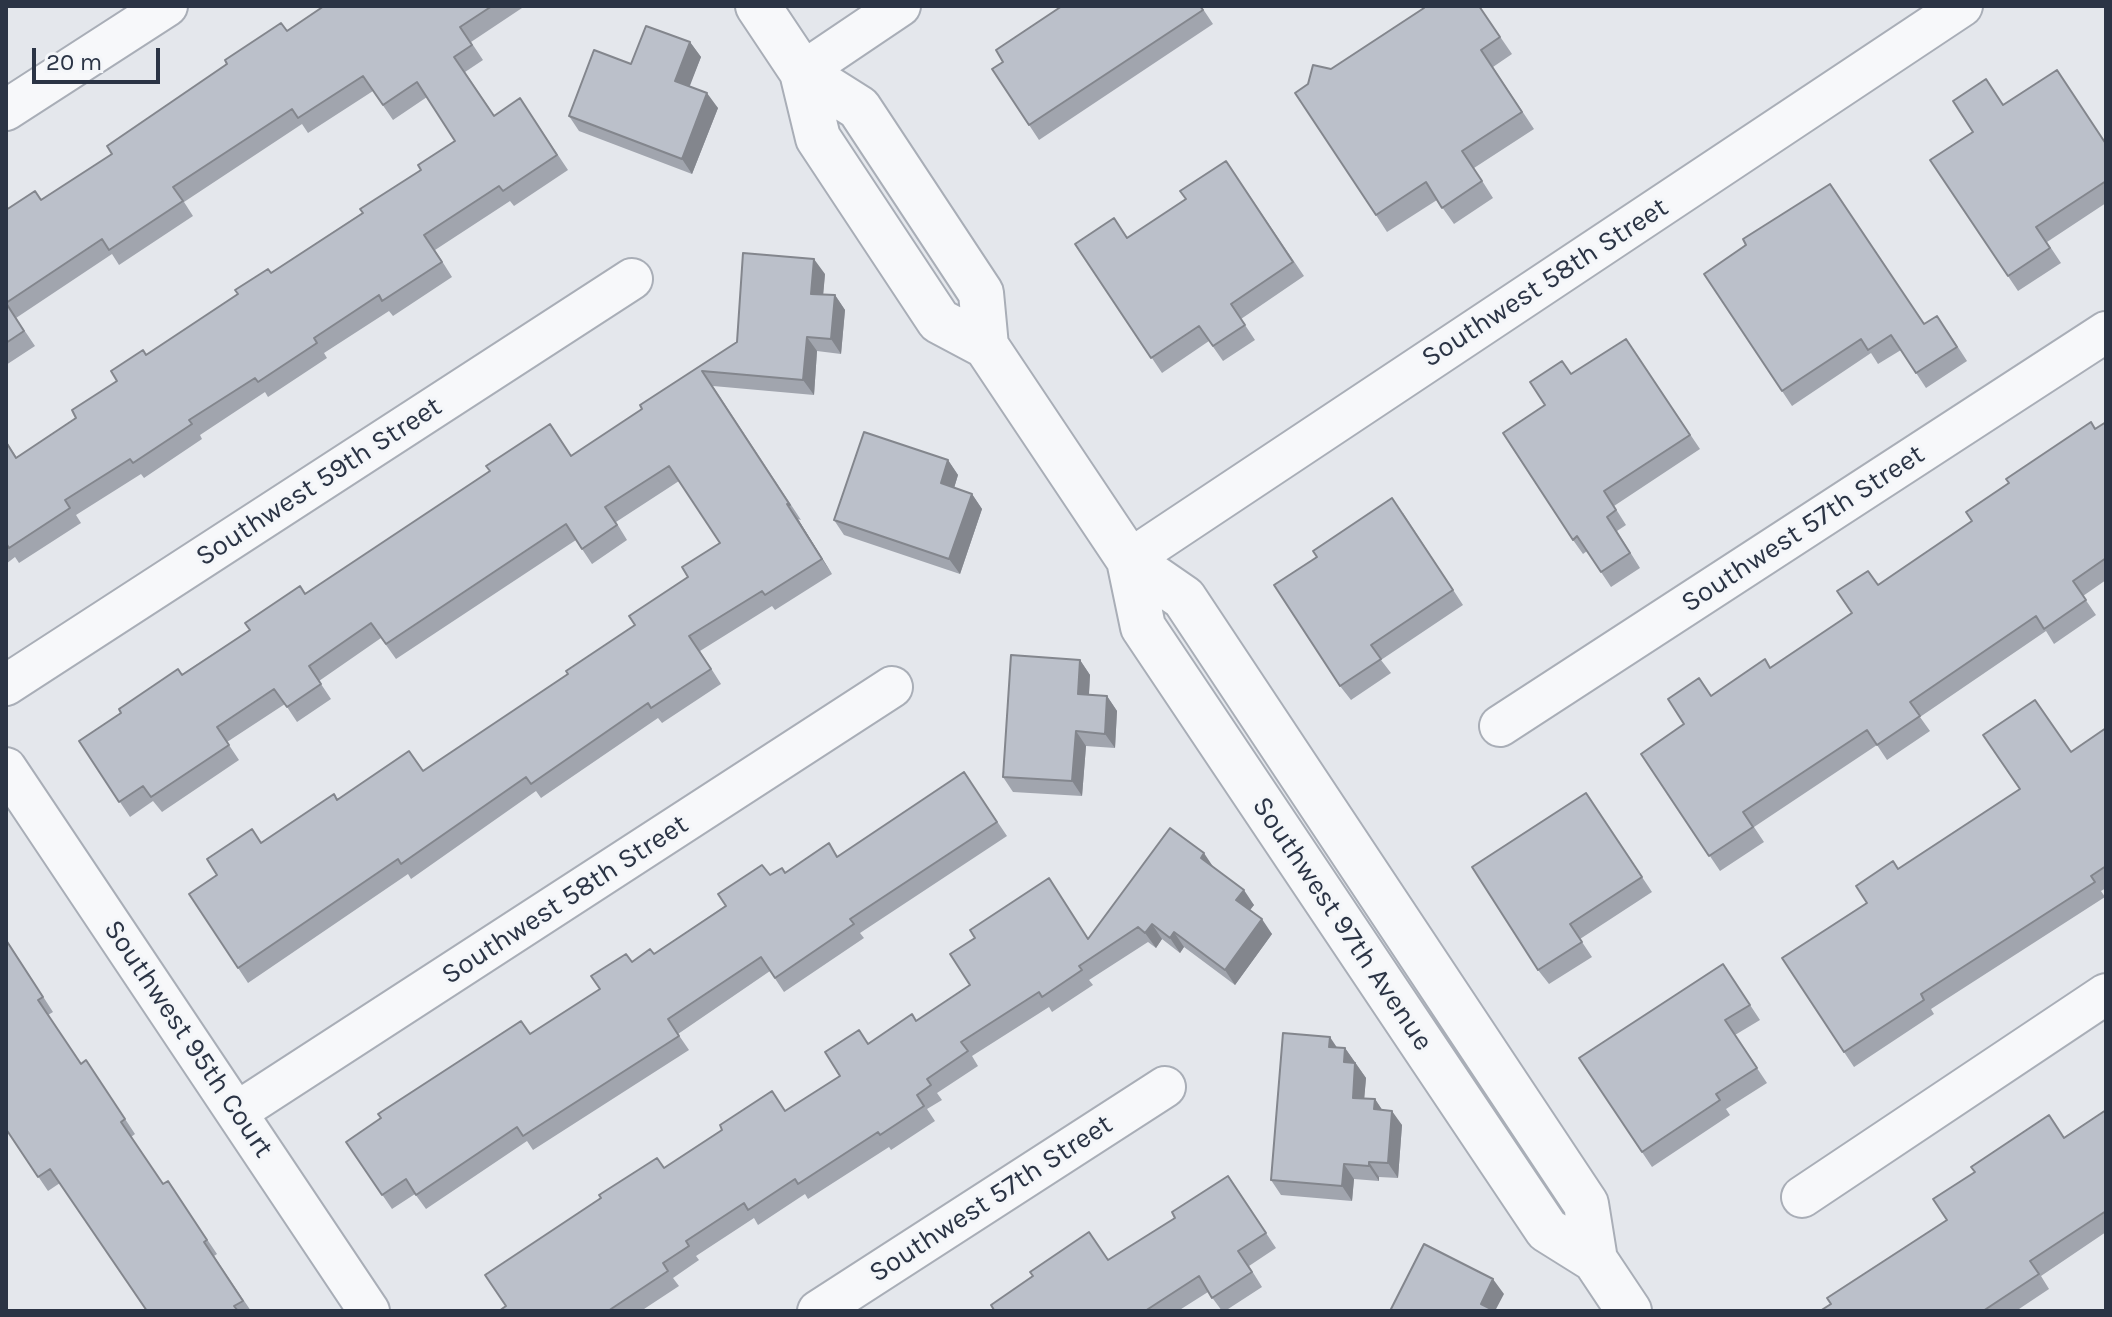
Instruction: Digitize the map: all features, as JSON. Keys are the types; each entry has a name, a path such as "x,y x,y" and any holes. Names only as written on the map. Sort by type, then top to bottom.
{"street":[{"path":"6,110 117,20 167,6"},
{"name":"Southwest 97th Avenue","path":"758,6 802,72 859,108 981,293 986,346 1129,560 1184,598 1586,1204 1595,1260 1629,1311"},
{"path":"802,72 900,6"},
{"name":"Southwest 58th Street","path":"1129,560 1962,6"},
{"name":"Southwest 59th Street","path":"6,685 632,279"},
{"name":"Southwest 57th Street","path":"1500,726 2106,332"},
{"name":"Southwest 58th Street","path":"237,1112 892,687"},
{"name":"Southwest 95th Court","path":"6,768 369,1311"},
{"path":"1802,1197 2106,994"},
{"name":"Southwest 57th Street","path":"818,1311 1165,1087"}],"building":[{"path":"324,6 492,6 460,27 472,45 454,57 494,116 520,98 557,155 503,191 499,186 424,235 442,262 382,301 379,295 314,338 317,343 258,382 255,378 189,420 192,424 133,463 130,459 65,500 70,508 9,548 6,543 6,442 16,458 76,418 72,410 117,381 111,371 143,350 146,355 238,294 235,290 268,269 271,273 363,213 360,209 421,170 418,165 455,141 417,82 383,105 363,76 298,118 292,109 173,187 183,201 109,250 102,239 6,303 6,210 35,191 41,200 112,154 107,146 227,64 225,60 281,23 287,31"},
{"path":"1062,6 1200,6 1203,10 1029,125 992,69 1003,62 996,50"},
{"path":"1422,6 1479,6 1500,37 1481,50 1522,112 1462,151 1482,181 1442,208 1426,182 1376,215 1295,93 1308,84 1313,65 1331,69 1424,8"},
{"path":"646,26 690,42 675,81 707,93 682,159 569,116 594,50 631,64"},
{"path":"2057,70 2106,144 2106,181 2036,227 2050,248 2008,276 1930,160 1973,132 1953,101 1986,79 2003,105"},
{"path":"1226,161 1293,262 1231,304 1245,325 1213,346 1199,326 1151,358 1075,244 1114,218 1127,238 1186,199 1180,191"},
{"path":"1830,184 1924,324 1937,316 1957,347 1916,373 1891,335 1868,350 1861,339 1782,391 1704,274 1746,245 1743,239"},
{"path":"743,253 814,259 811,294 835,295 831,339 807,337 803,380 702,371 822,559 765,595 762,591 689,636 711,669 651,708 648,703 531,784 526,777 401,864 398,859 238,968 189,894 217,875 207,859 252,829 261,843 334,794 337,800 409,751 423,771 635,625 629,616 688,577 682,567 720,543 669,466 605,507 617,525 582,549 566,524 386,644 371,623 309,666 321,684 287,707 274,689 217,727 229,745 151,797 143,786 119,802 79,741 178,669 182,675 250,630 245,623 300,586 305,594 490,471 486,466 550,424 571,456 642,409 640,405 737,342"},
{"path":"6,303 24,331 6,343"},
{"path":"1626,339 1690,435 1604,491 1616,510 1607,517 1630,553 1601,572 1577,536 1573,540 1503,433 1545,405 1530,382 1562,361 1571,374"},
{"path":"2091,422 2095,429 2106,422 2106,558 2073,581 2086,600 2044,629 2036,616 1910,702 1920,716 1877,745 1867,730 1743,812 1753,827 1709,856 1641,754 1684,724 1668,699 1699,678 1711,696 1765,659 1770,668 1852,613 1837,591 1868,571 1878,585 1972,521 1966,512 2009,483 2006,479"},
{"path":"864,432 948,460 941,483 972,494 949,559 834,520"},
{"path":"1392,498 1453,590 1371,645 1381,659 1340,686 1274,585 1317,557 1313,551"},
{"path":"1011,655 1080,660 1078,694 1107,696 1105,734 1076,731 1072,781 1003,777"},
{"path":"2035,700 2071,752 2106,728 2106,866 2091,876 2095,882 1921,994 1924,1000 1844,1052 1782,958 1867,903 1856,886 1893,861 1898,869 2020,789 1983,735"},
{"path":"964,772 997,822 850,919 854,924 775,978 761,957 668,1019 679,1036 523,1136 517,1127 416,1195 406,1179 382,1195 346,1142 381,1118 378,1114 521,1021 530,1034 600,989 591,976 626,954 632,962 650,949 654,954 726,906 718,894 762,865 770,875 782,868 785,873 829,843 837,857"},
{"path":"1586,793 1642,877 1570,924 1582,942 1538,970 1472,867"},
{"path":"1170,828 1204,853 1201,858 1244,890 1236,900 1262,919 1225,970 1174,932 1170,938 1152,924 1145,933 1138,927 1079,966 1082,970 1042,997 1039,992 961,1042 968,1051 927,1079 931,1085 917,1095 924,1106 798,1184 795,1179 748,1210 744,1203 686,1241 689,1246 663,1263 668,1271 608,1311 499,1311 506,1306 485,1275 657,1158 664,1168 722,1130 720,1125 772,1091 785,1111 840,1076 825,1052 859,1030 868,1044 912,1014 916,1021 970,985 950,954 975,938 970,930 1049,878 1088,939"},
{"path":"6,940 43,997 38,1000 81,1064 86,1060 125,1119 121,1122 163,1184 168,1181 207,1240 204,1242 243,1301 234,1306 238,1311 147,1311 50,1169 38,1177 6,1129"},
{"path":"1723,964 1750,1005 1725,1020 1757,1068 1716,1094 1720,1100 1642,1152 1579,1058"},
{"path":"1283,1033 1330,1037 1329,1047 1345,1048 1344,1062 1355,1063 1353,1098 1375,1099 1374,1109 1392,1111 1388,1163 1369,1162 1369,1166 1344,1164 1342,1186 1271,1180"},
{"path":"2106,1110 2106,1211 2030,1261 2039,1274 1983,1311 1820,1311 1831,1304 1827,1298 1947,1220 1933,1199 1975,1172 1971,1167 2049,1115 2064,1138"},
{"path":"1228,1176 1266,1233 1238,1251 1252,1272 1212,1298 1199,1276 1145,1311 992,1311 991,1305 1033,1276 1030,1272 1089,1232 1108,1260 1175,1218 1172,1212"},
{"path":"1424,1244 1493,1279 1481,1304 1495,1311 1390,1311"}]}
